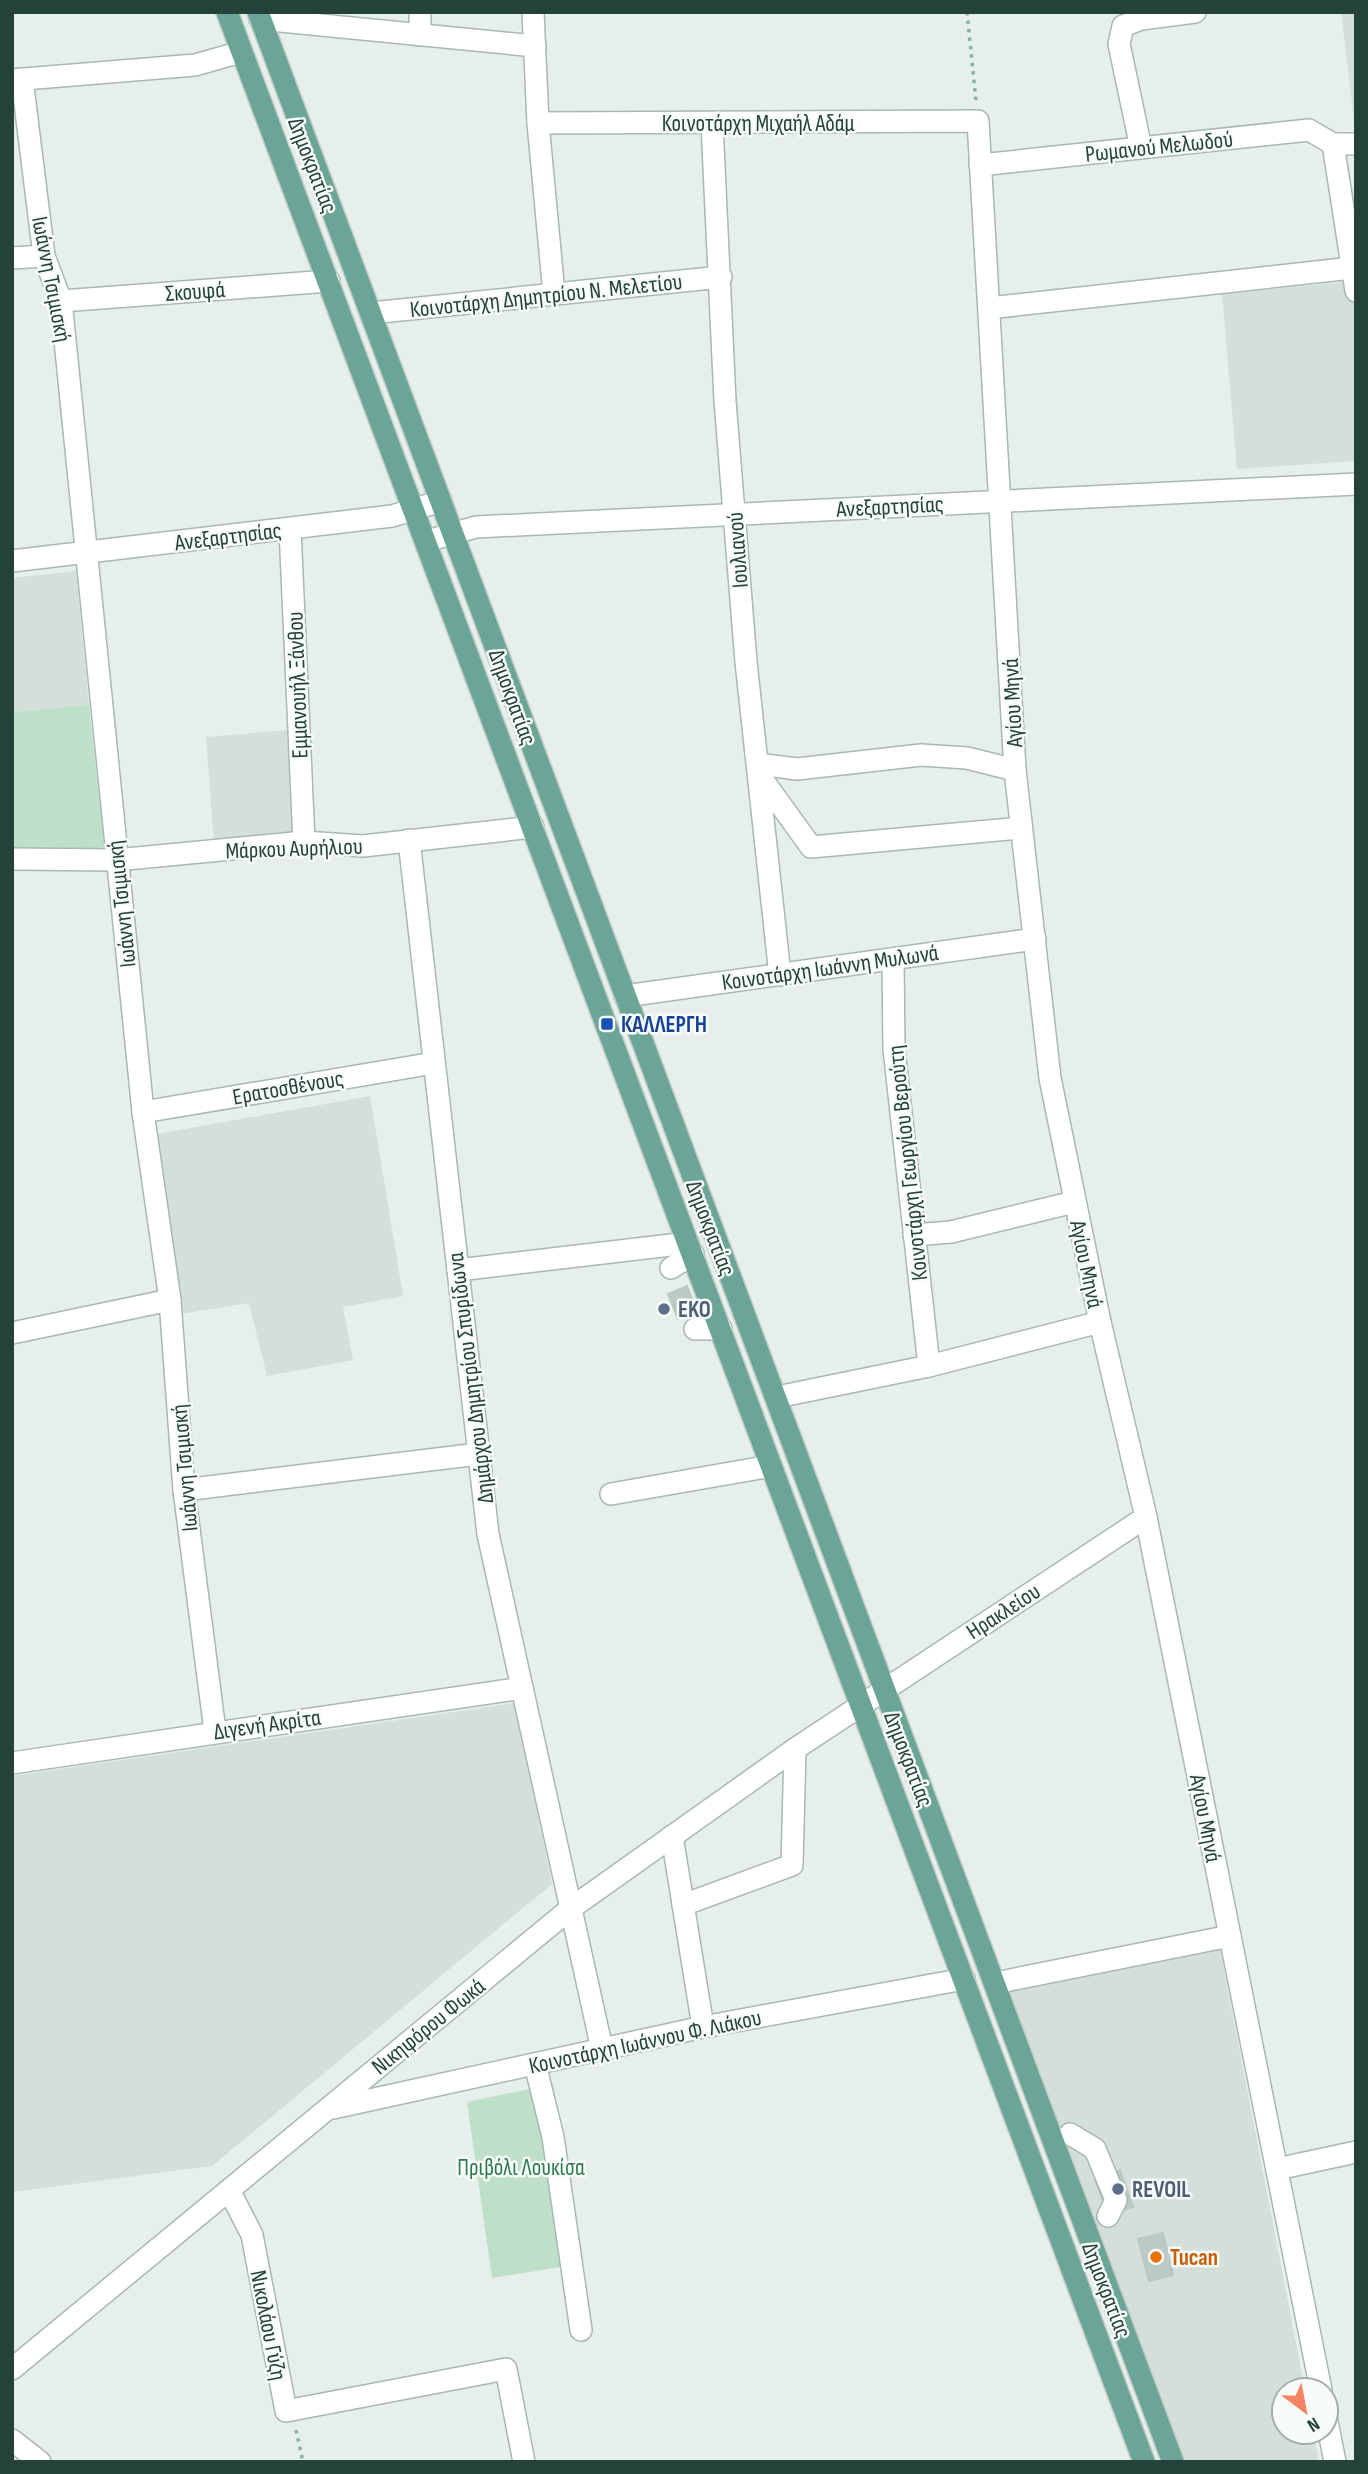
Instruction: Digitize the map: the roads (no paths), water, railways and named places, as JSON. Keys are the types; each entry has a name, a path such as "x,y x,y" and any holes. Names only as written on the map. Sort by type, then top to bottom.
{"main road":[{"name":"Δημοκρατίας","path":"227,12 416,510 1144,2462"},
{"name":"Δημοκρατίας","path":"259,15 1174,2462"}],"street":[{"path":"420,12 420,35"},
{"path":"533,12 538,123 554,294"},
{"path":"1141,148 1119,44 1124,26 1141,19 1186,14"},
{"path":"259,15 535,46"},
{"path":"17,80 195,65 241,52"},
{"name":"Ιωάννη Τσιμισκή","path":"17,80 44,256 61,301 84,554 143,1112 170,1300 184,1490 215,1731"},
{"name":"Κοινοτάρχη Μιχαήλ Αδάμ","path":"538,123 978,121"},
{"name":"Αγίου Μηνά","path":"978,121 1016,770 1050,1078 1100,1322 1146,1517 1318,2376"},
{"name":"Ιουλιανού","path":"712,124 722,277 725,401 734,514 746,663 780,975"},
{"name":"Ρωμανού Μελωδού","path":"980,165 1309,130 1333,144"},
{"path":"1356,144 1333,144 1356,291"},
{"path":"12,258 44,256"},
{"path":"989,307 1352,268"},
{"name":"Κοινοτάρχη Δημητρίου Ν. Μελετίου","path":"371,313 722,277"},
{"name":"Σκουφά","path":"61,301 329,281"},
{"name":"Ανεξαρτησίας","path":"427,541 476,527 1356,484"},
{"name":"Ανεξαρτησίας","path":"12,561 290,529 416,510 441,501"},
{"name":"Εμμανουήλ Ξάνθου","path":"290,529 304,842"},
{"path":"759,771 922,755 967,758 1016,770"},
{"path":"759,771 811,847 1021,828"},
{"name":"Μάρκου Αυρήλιου","path":"12,859 116,860 304,842 363,846 533,827"},
{"name":"Δημάρχου Δημητρίου Σπυρίδωνα","path":"409,841 488,1534 602,2049"},
{"name":"Κοινοτάρχη Ιωάννη Μυλωνά","path":"625,996 1035,939"},
{"name":"Κοινοτάρχη Γεωργίου Βερούτη","path":"893,959 894,1049 929,1366"},
{"name":"Ερατοσθένους","path":"143,1112 434,1063"},
{"path":"915,1236 951,1233 1074,1202"},
{"path":"671,1268 690,1249"},
{"path":"458,1270 690,1249"},
{"path":"12,1333 170,1300"},
{"path":"777,1397 929,1366 1100,1322"},
{"path":"695,1329 720,1329"},
{"path":"184,1490 478,1454"},
{"path":"611,1494 771,1466"},
{"name":"Ηρακλείου","path":"860,1706 1146,1517"},
{"name":"Διγενή Ακρίτα","path":"12,1763 215,1731 522,1688"},
{"name":"Νικηφόρου Φωκά","path":"12,2369 570,1909 860,1706"},
{"path":"683,1905 792,1865 795,1749"},
{"path":"672,1836 703,2027"},
{"path":"995,1983 1230,1937"},
{"name":"Κοινοτάρχη Ιωάννου Φ. Λιάκου","path":"327,2109 703,2027 964,1979"},
{"path":"535,2064 553,2137 581,2330"},
{"path":"1070,2134 1095,2148 1116,2200 1108,2216"},
{"path":"1277,2169 1356,2152"},
{"name":"Νικολάου Γύζη","path":"229,2190 252,2235 286,2411 506,2369 524,2462"},
{"path":"12,2440 40,2462"}],"place":[{"name":"ΚΑΛΛΕΡΓΗ","path":"607,1024"},
{"name":"EKO","path":"664,1309"},
{"name":"REVOIL","path":"1118,2189"},
{"name":"Tucan","path":"1156,2257"}],"park label":[{"name":"Πριβόλι Λουκίσα","path":"521,2167"}]}
